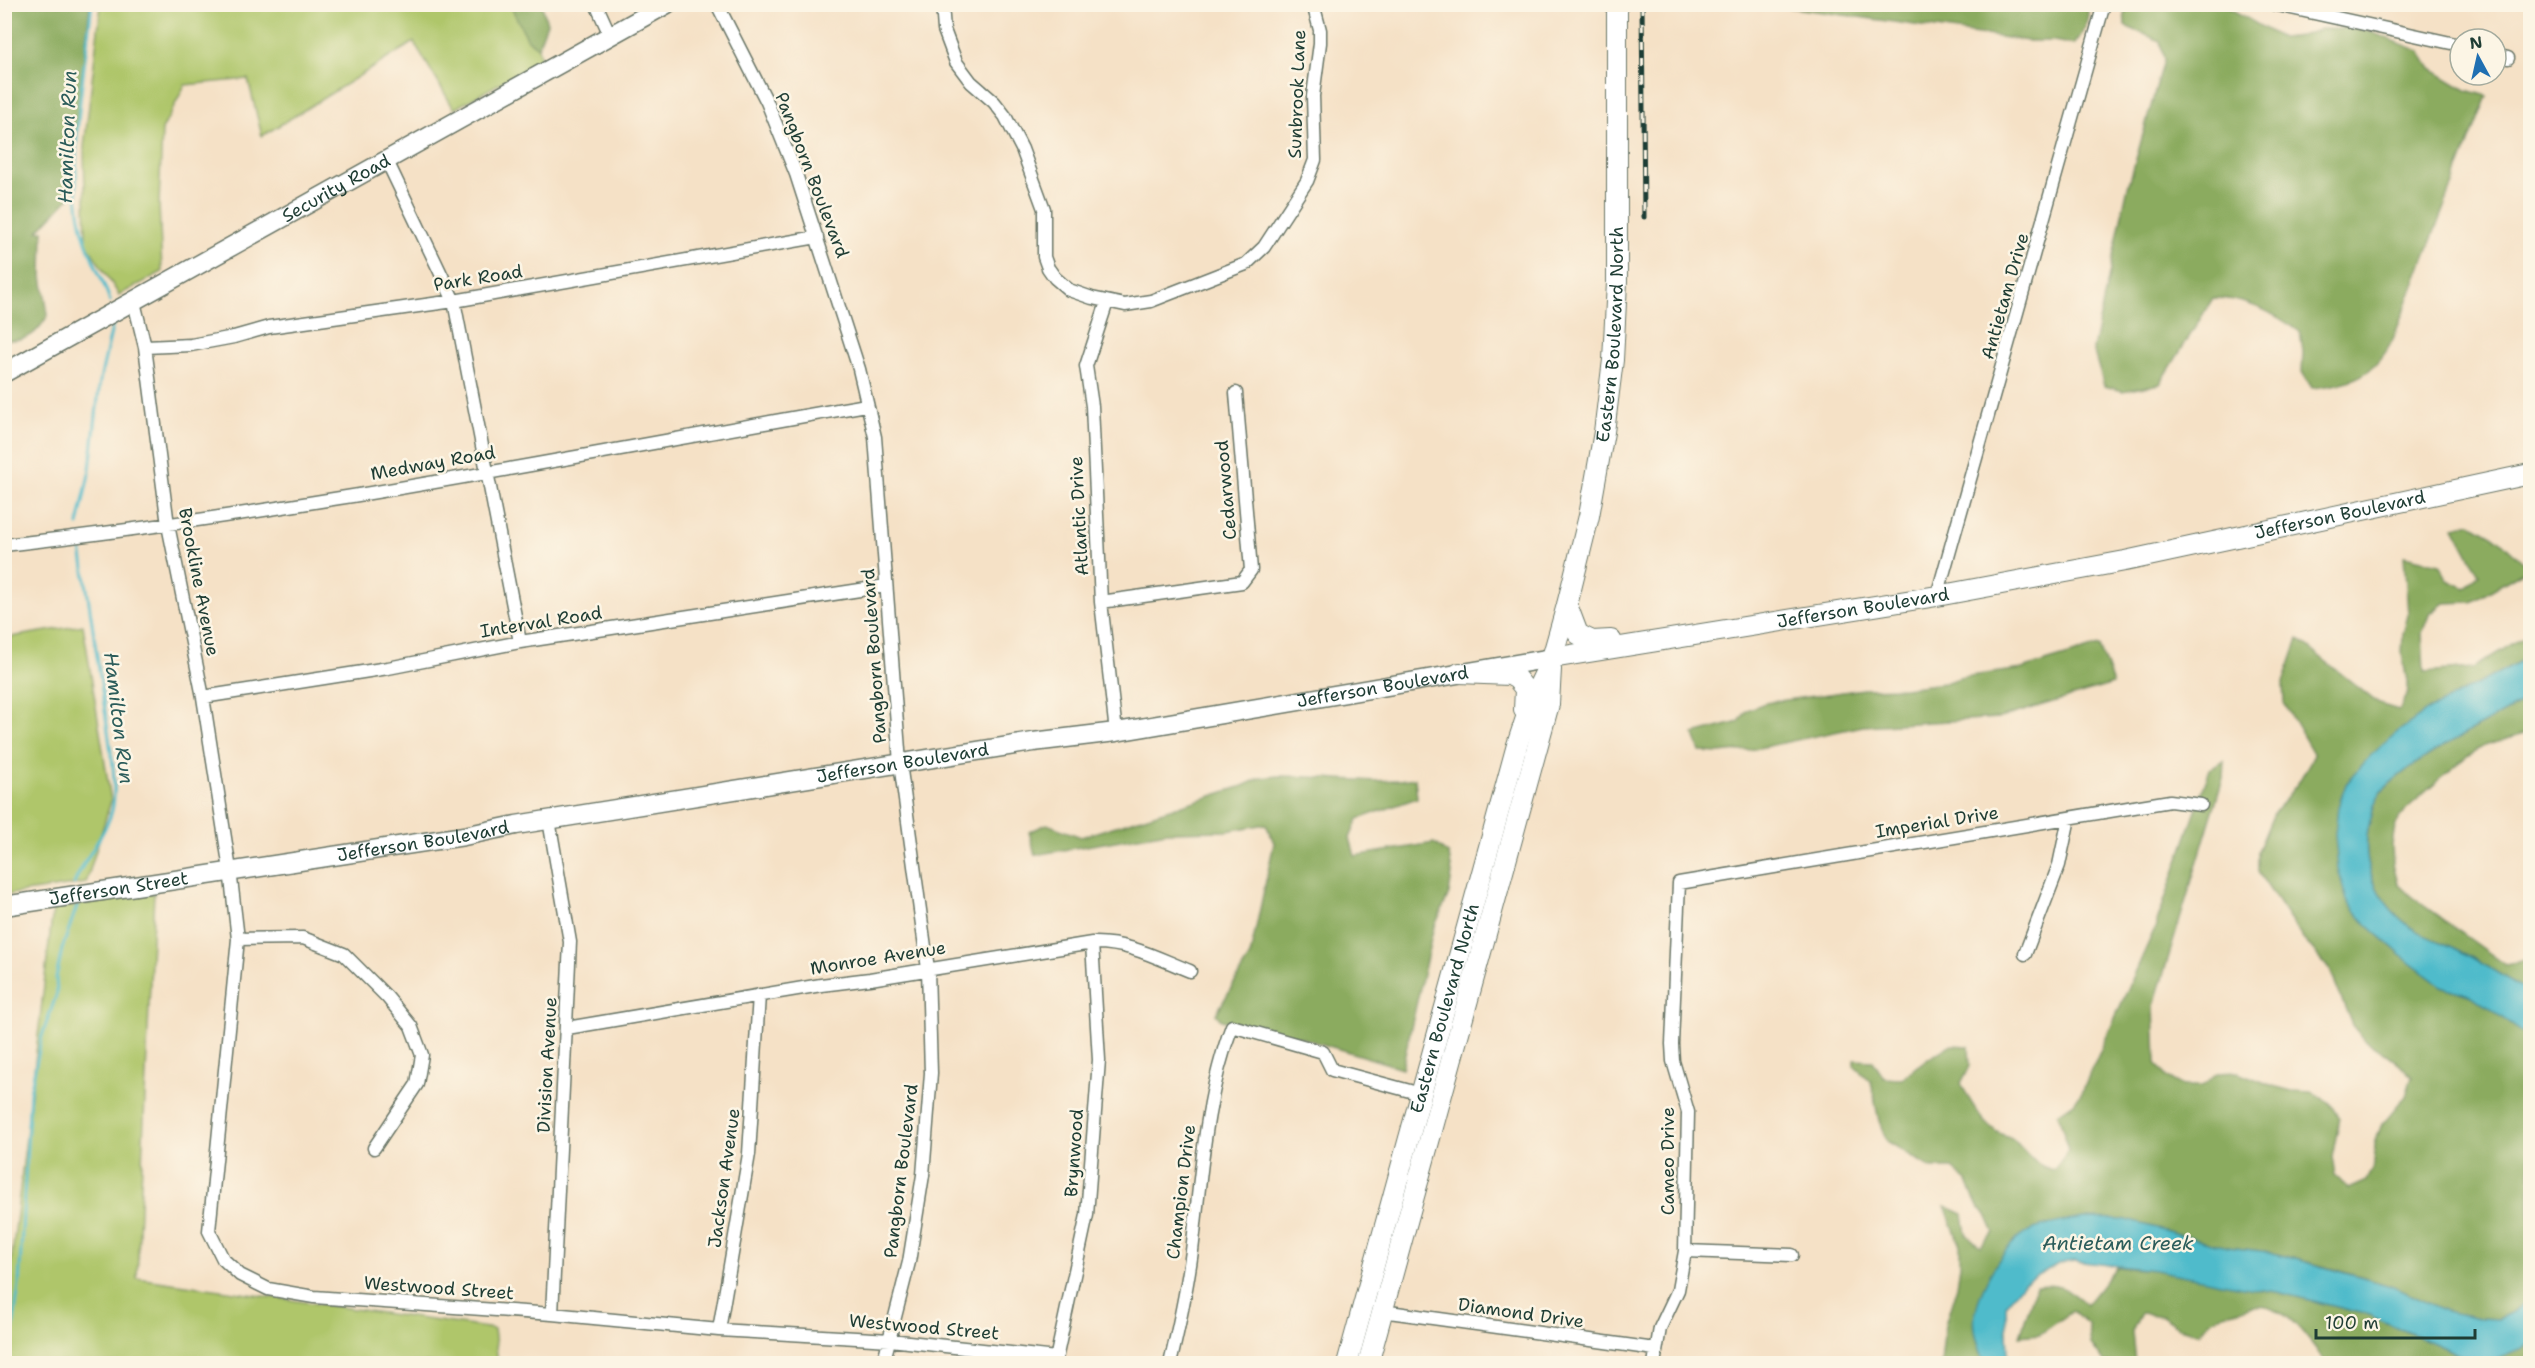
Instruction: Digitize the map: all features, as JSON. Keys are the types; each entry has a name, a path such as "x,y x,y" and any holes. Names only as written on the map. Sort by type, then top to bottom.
{"main road":[{"name":"Security Road","path":"4,374 667,4"},
{"name":"Eastern Boulevard North","path":"1347,1364 1517,745 1532,700 1552,658 1589,516 1604,432 1612,360 1619,223 1617,4"},
{"name":"Jefferson Boulevard","path":"230,870 464,836 549,820 1033,742 1116,732 1665,638 1937,596 2125,561 2530,474"},
{"path":"1567,605 1578,634 1592,641 1665,638"},
{"name":"Eastern Boulevard North","path":"1368,1364 1550,704 1552,658"},
{"path":"1459,673 1510,675 1522,684 1526,697 1517,745"},
{"name":"Jefferson Street","path":"4,906 230,870"},
{"path":"1412,1202 1409,1181 1428,1109 1427,1100 1421,1094"},
{"path":"1382,1311 1375,1304 1374,1290 1397,1206 1397,1180"}],"street":[{"path":"596,4 610,35"},
{"name":"Pangborn Boulevard","path":"717,4 766,102 796,174 859,369 875,437 900,763 928,969 931,1072 923,1175 909,1262 883,1364"},
{"name":"Sunbrook Lane","path":"942,4 944,30 956,62 971,82 994,102 1005,116 1022,149 1044,209 1044,257 1048,268 1055,278 1069,290 1125,305 1151,302 1236,270 1255,257 1307,181 1315,160 1313,96 1320,43 1320,30 1313,4"},
{"name":"Antietam Drive","path":"1937,596 2104,4"},
{"path":"2273,4 2448,42"},
{"path":"387,161 454,301 520,642"},
{"name":"Park Road","path":"145,347 191,345 234,337 269,327 454,301 817,237"},
{"name":"Brookline Avenue","path":"134,302 145,347 168,525 203,697 230,870"},
{"name":"Atlantic Drive","path":"1107,302 1086,366 1092,406 1101,603 1116,732"},
{"name":"Cedarwood","path":"1101,603 1242,582 1251,570 1236,393"},
{"name":"Medway Road","path":"4,545 168,525 407,487 866,405"},
{"name":"Interval Road","path":"203,697 388,668 520,642 886,586"},
{"name":"Imperial Drive","path":"1679,883 2170,801 2201,805"},
{"path":"2025,954 2059,865 2069,819"},
{"name":"Division Avenue","path":"549,820 570,942 552,1314"},
{"name":"Westwood Street","path":"230,870 238,939 208,1231 223,1259 240,1275 268,1289 314,1297 552,1314 719,1330 890,1340 1056,1361"},
{"name":"Cameo Drive","path":"1654,1364 1660,1328 1678,1290 1685,1251 1688,1112 1673,1061 1672,1044 1679,883"},
{"path":"238,939 303,938 344,954 387,997 411,1026 422,1055 417,1084 374,1148"},
{"name":"Monroe Avenue","path":"567,1028 759,995 1092,943 1112,942 1128,945 1190,971"},
{"name":"Brynwood","path":"1056,1361 1088,1215 1099,1060 1092,943"},
{"name":"Jackson Avenue","path":"719,1330 749,1154 759,995"},
{"name":"Champion Drive","path":"1170,1364 1192,1255 1215,1082 1232,1026 1323,1052 1332,1070 1421,1094"},
{"path":"1685,1251 1792,1255"},
{"name":"Diamond Drive","path":"1382,1311 1655,1349"}],"green space":[{"path":"5,4 90,5 70,197 38,231 43,231 42,276 48,315 31,335 13,340 4,340"},
{"path":"1766,4 2088,4 2088,16 2086,26 2074,45 2054,41 2028,41"},
{"path":"101,5 528,5 541,60 454,109 414,42 262,136 248,79 185,85 162,130 159,204 162,272 119,295 86,243 84,147"},
{"path":"510,5 542,5 547,23 538,47 528,40"},
{"path":"2124,5 2224,5 2281,38 2301,36 2321,29 2363,29 2420,51 2431,69 2448,79 2448,87 2461,87 2487,96 2393,339 2386,352 2370,370 2339,384 2312,388 2302,372 2303,352 2300,332 2259,308 2237,301 2213,298 2160,384 2123,391 2104,386 2093,349 2127,191 2164,60 2160,41 2125,26"},
{"path":"2471,523 2499,539 2529,568 2472,602 2444,603 2429,615 2422,633 2424,672 2473,668 2530,633 2530,656 2427,711 2396,733 2346,784 2367,925 2410,963 2441,986 2472,996 2530,1038 2530,1297 2513,1312 2497,1319 2479,1318 2445,1311 2391,1286 2337,1270 2270,1252 2227,1247 2123,1219 2014,1241 1993,1272 1983,1294 1977,1318 1976,1335 1984,1363 1941,1363 1945,1324 1957,1286 1960,1265 1960,1245 1945,1206 1963,1214 1966,1234 1980,1246 1994,1233 1986,1215 1974,1199 1967,1181 1952,1168 1931,1168 1887,1141 1879,1121 1871,1082 1854,1066 1854,1060 1873,1061 1884,1078 1902,1079 1917,1066 1950,1045 1969,1046 1970,1066 1961,1083 1976,1110 1991,1127 2012,1139 2036,1163 2054,1170 2069,1150 2058,1114 2074,1103 2082,1092 2155,928 2210,769 2224,761 2223,778 2154,1005 2156,1063 2166,1077 2183,1086 2202,1086 2217,1073 2238,1072 2273,1086 2292,1091 2312,1092 2329,1102 2340,1118 2332,1156 2335,1175 2348,1189 2366,1181 2374,1164 2375,1144 2381,1126 2406,1096 2412,1077 2399,1063 2365,1041 2352,1025 2330,970 2303,939 2258,872 2258,851 2274,813 2298,783 2314,755 2284,703 2283,683 2298,639 2379,704 2399,710 2409,692 2402,654 2403,634 2408,615 2404,556 2439,564 2448,580 2465,588 2479,574 2454,527"},
{"path":"83,625 111,801 86,883 5,895 5,638"},
{"path":"2099,646 2113,684 2000,718 1863,726 1749,750 1720,753 1700,752 1694,734 1739,722 1747,710 1765,703 1864,689 1904,688 1944,683 1963,677 2022,669"},
{"path":"2530,698 2530,732 2484,746 2467,756 2406,809 2395,826 2392,845 2393,864 2398,884 2412,897 2506,965 2526,960 2530,928 2530,993 2469,956 2423,934 2403,921 2383,899 2376,886 2367,859 2367,844 2375,803 2389,784 2426,757"},
{"path":"1279,776 1381,781 1415,778 1417,798 1358,819 1350,838 1355,856 1434,843 1449,855 1452,874 1449,894 1433,930 1402,1068 1299,1037 1221,1020 1216,1014 1250,956 1274,843 1266,824 1227,831 1167,832 1035,855 1029,832 1047,824 1081,837 1243,786 1260,778"},
{"path":"154,893 137,1278 494,1329 498,1363 5,1363 5,1315 53,909"},
{"path":"2116,1267 2155,1270 2277,1292 2369,1315 2458,1354 2523,1349 2530,1343 2530,1363 2327,1363 2295,1323 2279,1311 2262,1306 2220,1315 2199,1333 2179,1328 2162,1316 2141,1313 2132,1331 2135,1363 2105,1363 2091,1344 2088,1324 2073,1311 2040,1334 2020,1336 2036,1286 2052,1285 2064,1288 2086,1305"}],"water":[{"path":"2530,656 2530,698 2426,757 2389,784 2378,797 2368,830 2367,859 2383,899 2409,926 2469,956 2530,993 2530,1038 2472,996 2441,986 2410,963 2367,925 2347,901 2338,869 2335,834 2338,807 2346,784 2369,757 2396,733 2427,711"},
{"name":"Antietam Creek","path":"2084,1218 2123,1219 2227,1247 2270,1252 2391,1286 2445,1311 2479,1318 2497,1319 2513,1312 2530,1297 2530,1343 2523,1349 2496,1360 2476,1359 2458,1354 2369,1315 2277,1292 2155,1270 2073,1261 2058,1264 2022,1284 2006,1305 2008,1357 2011,1363 1984,1363 1974,1320 1978,1302 1996,1264 2013,1243 2034,1229"}],"waterway":[{"name":"Hamilton Run","path":"92,4 78,117 76,175 82,228 110,301"},
{"name":"Hamilton Run","path":"78,525 90,469 100,380 113,323"},
{"name":"Hamilton Run","path":"74,884 106,826 112,811 114,791 113,765 81,548"},
{"name":"Hamilton Run","path":"8,1364 19,1285 30,1092 42,1036 57,993 56,978 62,949 77,906"}],"railway":[{"path":"1642,4 1644,217"}]}
